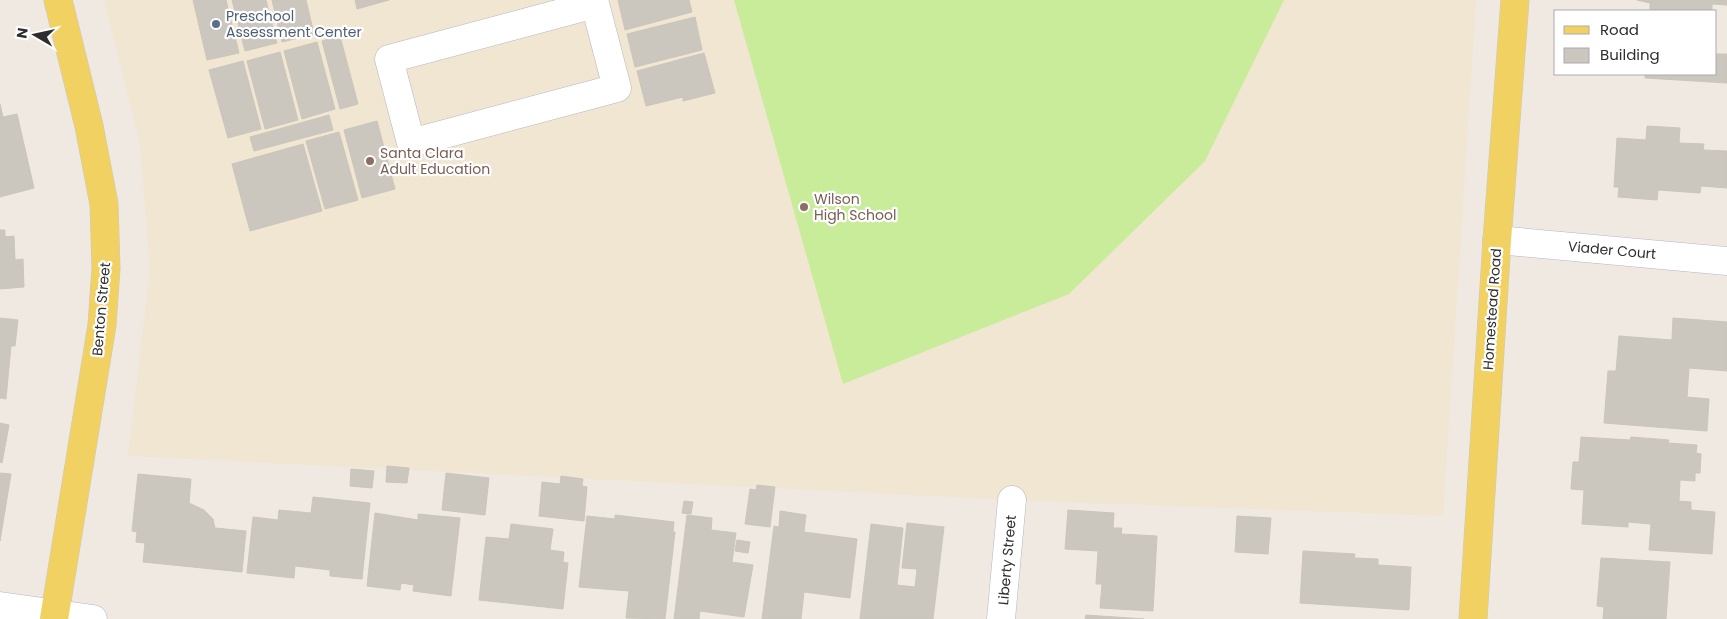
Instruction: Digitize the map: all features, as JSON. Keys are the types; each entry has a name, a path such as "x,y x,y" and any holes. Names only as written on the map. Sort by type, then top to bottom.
{"main road":[{"name":"Benton Street","path":"54,617 102,325 106,268 104,204 88,126 58,0"},
{"name":"Homestead Road","path":"1473,619 1497,240 1515,0"}],"street":[{"path":"595,2 618,88 411,143 389,59 595,2"},
{"name":"Viader Court","path":"1497,240 1727,261"},
{"name":"Liberty Street","path":"1001,619 1012,500"},
{"path":"0,606 54,617 93,619"}],"shaded area":[{"name":"Wilson High School","path":"104,0 1476,0 1443,516 1012,500 128,456 150,270 140,143"}],"green space":[{"path":"734,0 1284,0 1205,161 1069,294 843,384"}],"building":[{"path":"193,0 226,0 239,53 207,60"},
{"path":"232,0 266,0 277,43 245,51"},
{"path":"272,0 306,0 314,34 282,42"},
{"path":"355,0 389,0 357,9"},
{"path":"618,0 689,0 692,12 625,30"},
{"path":"1637,0 1727,0 1727,5 1712,4 1712,10 1650,10 1650,3"},
{"path":"695,17 702,50 635,67 627,34"},
{"path":"340,36 358,104 340,109 322,41"},
{"path":"317,42 335,109 302,119 284,51"},
{"path":"280,52 298,120 265,129 247,61"},
{"path":"704,53 715,93 683,101 683,97 646,106 637,71"},
{"path":"1717,54 1727,54 1727,83 1645,78 1645,75 1717,75"},
{"path":"243,61 261,129 228,138 209,70"},
{"path":"0,104 3,117 17,114 34,188 0,197"},
{"path":"329,115 333,130 254,151 250,137"},
{"path":"377,121 395,189 362,198 344,130"},
{"path":"1647,126 1680,128 1679,143 1704,144 1703,150 1727,151 1727,188 1701,186 1700,193 1658,190 1657,200 1618,197 1619,187 1614,187 1617,138 1646,140"},
{"path":"339,132 358,200 325,209 306,141"},
{"path":"303,144 322,211 250,231 232,164"},
{"path":"0,230 5,230 5,237 14,236 15,260 23,259 24,287 0,289"},
{"path":"0,318 18,320 15,346 11,346 6,399 0,398"},
{"path":"1673,318 1727,322 1727,371 1689,368 1687,397 1709,399 1707,431 1604,423 1608,371 1616,371 1619,336 1672,340"},
{"path":"0,423 9,425 2,463 0,462"},
{"path":"1581,437 1630,440 1631,437 1669,440 1668,443 1697,445 1696,453 1701,454 1700,473 1695,473 1695,481 1680,480 1679,501 1691,502 1691,510 1715,512 1712,554 1649,550 1651,524 1628,522 1628,527 1582,524 1584,490 1571,489 1573,462 1579,462"},
{"path":"387,466 409,468 407,483 386,482"},
{"path":"351,469 374,471 372,488 350,486"},
{"path":"0,473 11,474 0,541"},
{"path":"446,473 489,478 485,515 442,510"},
{"path":"138,474 191,479 189,503 204,510 213,519 215,528 246,531 242,572 143,562 145,543 136,542 137,532 132,531"},
{"path":"561,476 583,479 582,486 587,487 584,521 539,516 542,482 560,484"},
{"path":"757,485 775,487 770,527 745,524 750,489 756,490"},
{"path":"313,497 370,503 362,579 330,576 330,570 295,566 294,578 247,573 253,517 278,520 279,510 311,513"},
{"path":"684,501 693,502 691,514 682,513"},
{"path":"1068,510 1114,513 1113,528 1122,528 1121,534 1157,536 1153,611 1100,608 1102,584 1096,584 1098,551 1065,549"},
{"path":"780,511 806,515 804,532 857,539 850,598 804,592 801,619 762,619 774,526 779,527"},
{"path":"375,513 418,520 418,514 460,518 451,596 413,591 414,585 401,583 400,590 367,586"},
{"path":"615,515 674,522 673,532 675,532 665,619 626,618 629,591 579,587 587,516 615,519"},
{"path":"687,515 712,518 711,530 736,533 732,562 753,565 744,617 700,611 699,619 674,619"},
{"path":"1237,516 1271,518 1268,554 1235,552"},
{"path":"907,523 944,527 933,619 860,619 871,524 903,528 897,585 915,587 917,569 902,568"},
{"path":"511,524 553,529 550,550 564,552 563,562 568,563 563,609 479,600 486,537 509,539"},
{"path":"737,540 750,542 748,553 735,551"},
{"path":"1303,551 1355,554 1354,558 1378,559 1378,565 1411,567 1409,610 1300,603"},
{"path":"1601,558 1670,562 1666,619 1603,619 1604,607 1597,606"},
{"path":"1086,615 1144,619 1085,619"}],"place":[{"name":"Preschool Assessment Center","path":"216,24"},
{"name":"Santa Clara Adult Education","path":"370,161"},
{"name":"Wilson High School","path":"804,207"}]}
